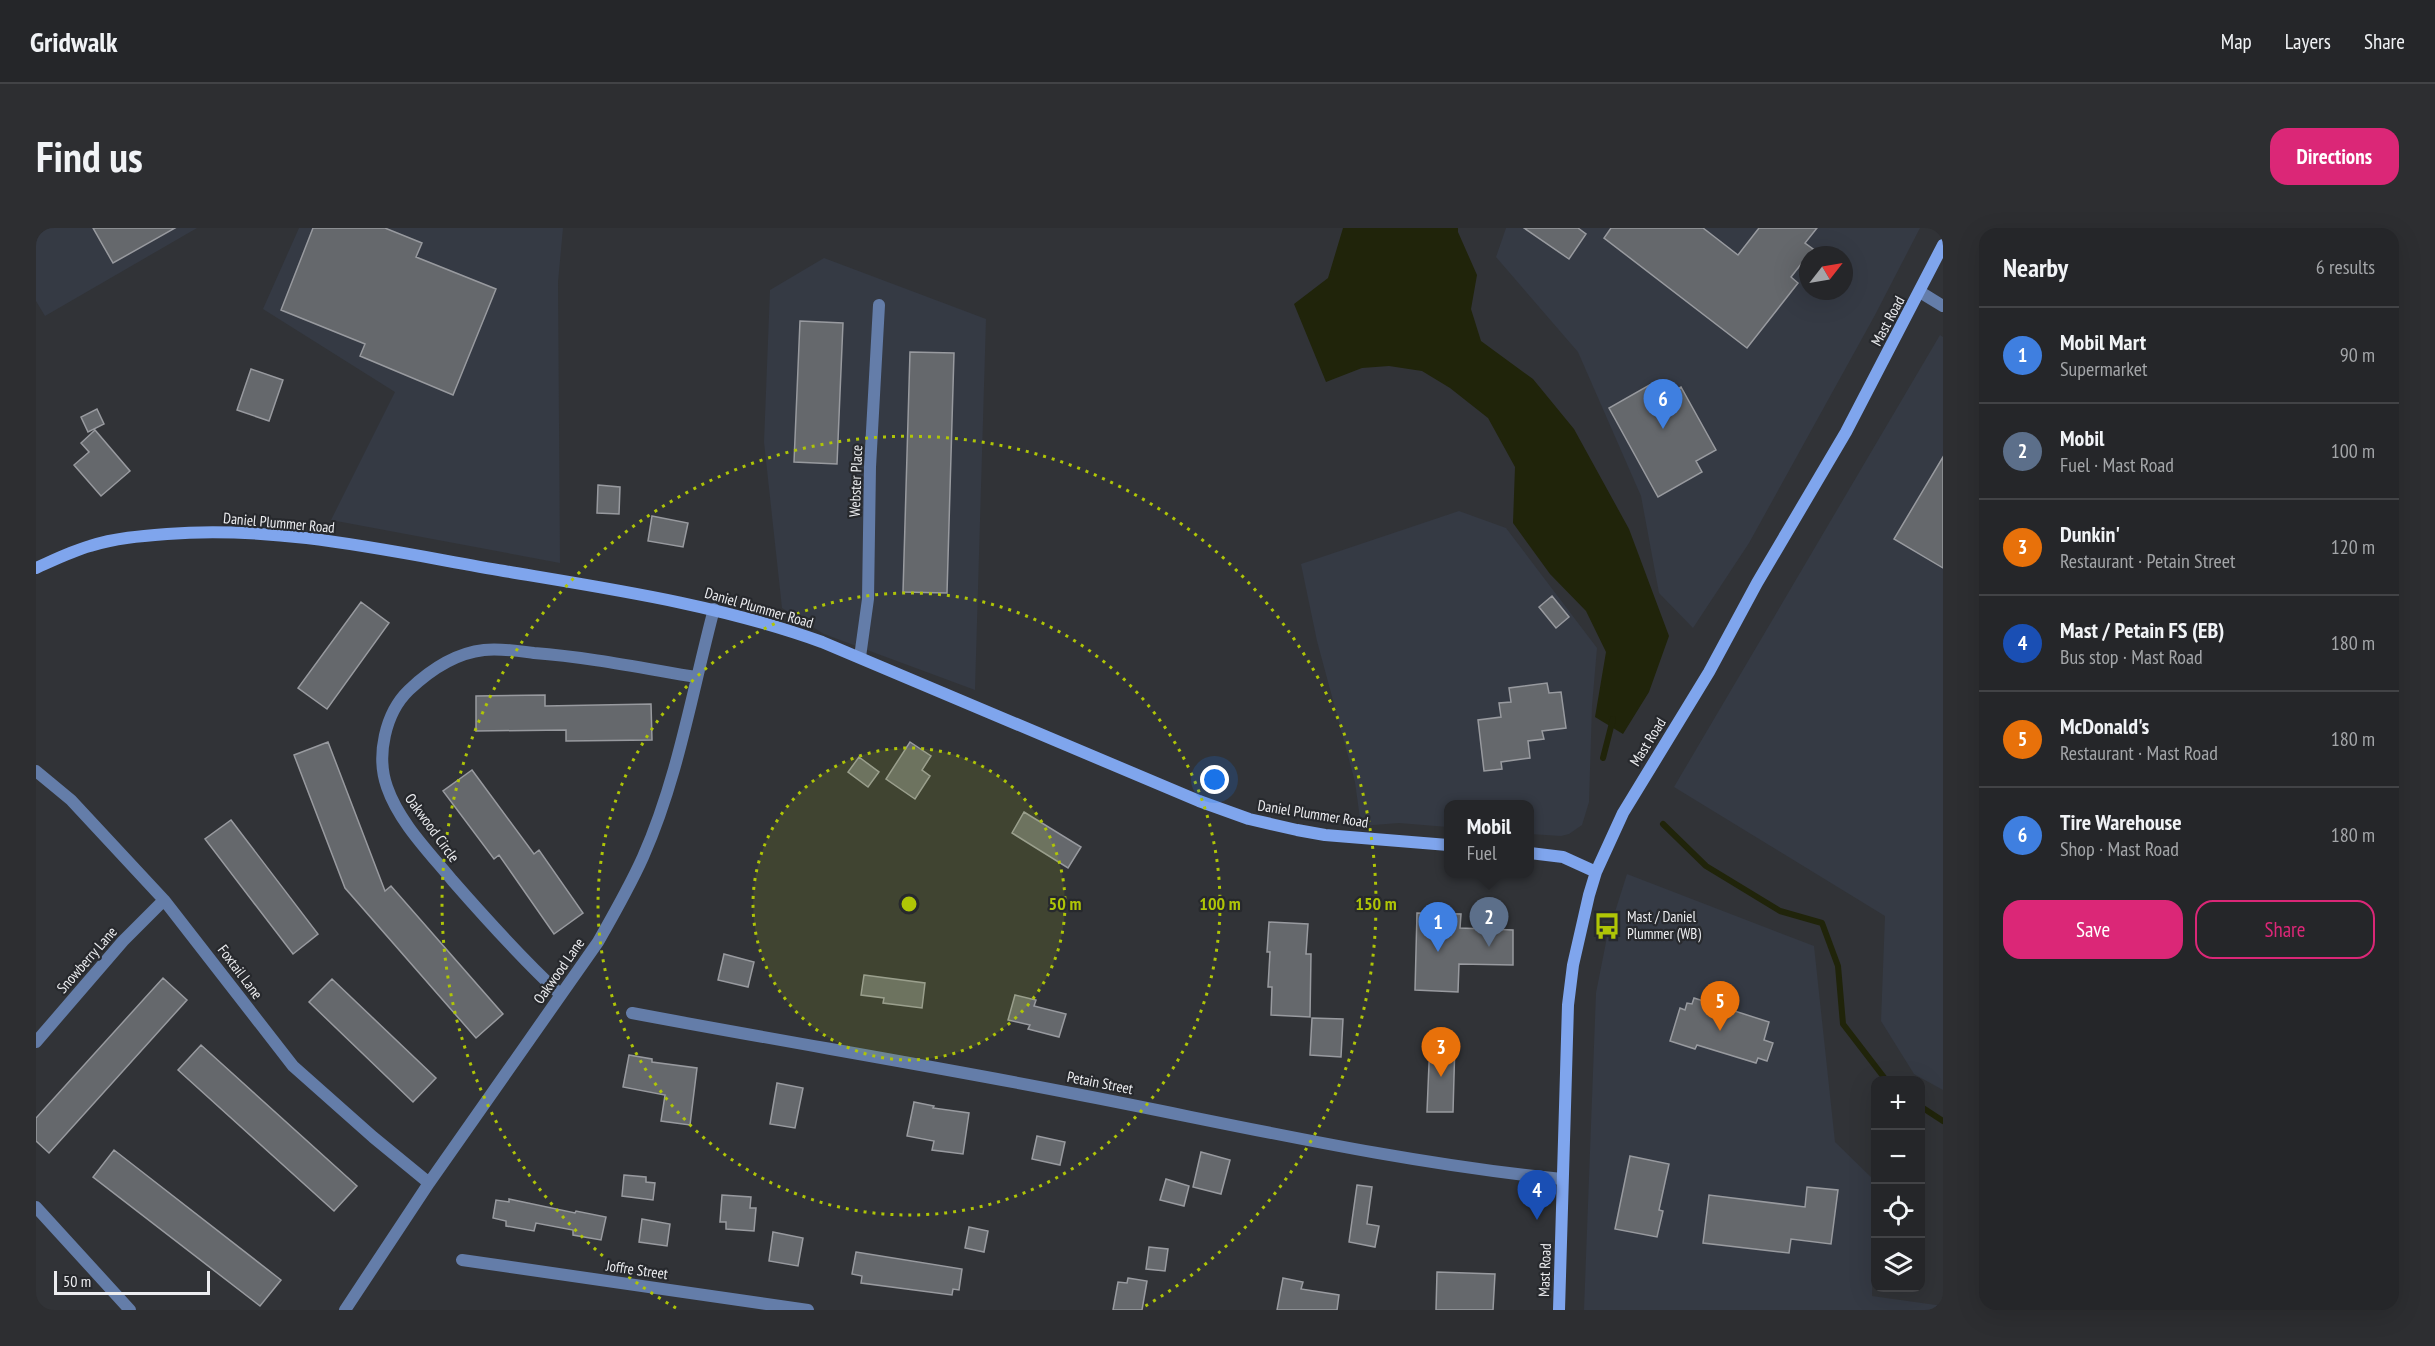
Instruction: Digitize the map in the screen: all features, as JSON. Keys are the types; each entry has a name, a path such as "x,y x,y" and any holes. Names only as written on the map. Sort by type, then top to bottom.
{"street":[{"name":"Mast Road","path":"1559,1310 1568,1005 1573,965 1596,872 1623,813 1738,622 1757,583 1846,432 1943,245"},
{"path":"1920,292 1943,306"},
{"name":"Webster Place","path":"860,657 868,599 870,467 879,305"},
{"name":"Daniel Plummer Road","path":"36,568 92,545 139,536 212,532 291,536 546,578 714,609 786,629 860,657 1178,793 1249,819 1325,835 1444,845"},
{"name":"Oakwood Lane","path":"345,1310 429,1183 598,942 644,856 677,759 714,609"},
{"name":"Oakwood Circle","path":"561,995 502,936 435,860 396,806 386,786 383,762 384,736 391,714 404,694 421,679 461,656 483,650 556,654 696,677"},
{"name":"Foxtail Lane","path":"36,771 71,800 164,900 293,1066 429,1183"},
{"path":"1534,853 1563,857 1596,872"},
{"name":"Snowberry Lane","path":"36,1042 123,941 164,900"},
{"name":"Petain Street","path":"632,1013 809,1047 990,1077 1391,1156 1464,1168 1562,1179"},
{"path":"36,1207 130,1310"},
{"name":"Joffre Street","path":"462,1260 808,1310"}],"shaded area":[{"path":"36,228 197,228 45,316 36,301"},
{"path":"299,228 563,228 558,282 560,563 331,520 395,392 263,309"},
{"path":"1343,228 1458,228 1477,275 1471,309 1481,341 1533,379 1574,429 1629,529 1669,636 1649,692 1623,734 1595,717 1606,652 1586,611 1550,574 1513,523 1515,467 1488,418 1450,388 1422,371 1389,366 1362,368 1326,382 1294,304 1328,278"},
{"path":"1506,228 1920,228 1875,315 1749,543 1693,628 1659,593 1641,496 1578,352 1496,257"},
{"path":"824,258 986,319 975,690 824,634 782,608 764,442 770,290"},
{"path":"1940,335 1943,337 1943,1090 1925,1080 1925,1076 1914,1074 1881,1021 1885,916 1674,787"},
{"path":"1459,511 1506,528 1597,648 1592,706 1589,802 1582,825 1569,834 1561,836 1534,834 1534,800 1444,800 1444,827 1399,823 1361,826 1355,782 1317,641 1301,564"},
{"path":"1627,874 1814,946 1835,1142 1871,1177 1872,1296 1943,1306 1943,1310 1584,1310 1596,993 1607,937"}],"building":[{"path":"93,228 175,228 113,263"},
{"path":"313,228 385,228 422,243 416,257 496,289 453,395 360,356 365,344 281,310"},
{"path":"1524,228 1578,228 1586,234 1569,259"},
{"path":"1611,228 1703,228 1738,255 1759,228 1817,228 1805,243 1809,246 1799,246 1799,267 1791,277 1798,283 1747,348 1604,238"},
{"path":"800,321 843,323 837,464 794,462"},
{"path":"910,352 954,353 947,593 903,592"},
{"path":"251,369 283,380 269,421 237,410"},
{"path":"1653,383 1661,398 1681,387 1716,450 1696,461 1702,472 1658,497 1609,408"},
{"path":"97,409 104,424 88,432 81,417"},
{"path":"95,430 130,471 101,496 74,465 89,452 81,443"},
{"path":"1943,457 1943,568 1894,539"},
{"path":"598,485 620,487 619,514 597,513"},
{"path":"652,516 688,523 683,547 648,541"},
{"path":"1552,596 1569,617 1556,628 1539,607"},
{"path":"361,602 389,623 327,709 298,688"},
{"path":"1547,683 1549,693 1561,692 1566,728 1542,731 1544,739 1528,741 1530,758 1501,762 1502,769 1484,771 1478,720 1501,717 1499,703 1511,702 1509,688"},
{"path":"545,695 545,706 651,704 652,740 566,741 566,730 476,731 476,696"},
{"path":"328,742 385,891 391,886 503,1014 476,1038 345,888 294,755"},
{"path":"910,742 931,756 922,770 930,776 915,799 886,779"},
{"path":"859,757 879,772 868,787 848,772"},
{"path":"472,770 534,854 539,850 583,913 554,934 499,855 494,859 443,791"},
{"path":"1024,812 1081,847 1068,868 1012,833"},
{"path":"231,820 318,934 293,954 205,839"},
{"path":"1417,913 1461,914 1460,928 1513,930 1513,965 1459,964 1458,992 1415,990"},
{"path":"1269,922 1308,924 1306,954 1311,954 1310,1017 1271,1015 1272,987 1268,987 1270,952 1267,952"},
{"path":"724,954 754,962 748,987 718,980"},
{"path":"864,975 925,983 922,1008 883,1003 884,998 861,995"},
{"path":"163,978 187,1000 49,1153 36,1141 36,1118"},
{"path":"332,979 436,1078 413,1102 309,1002"},
{"path":"1015,995 1036,1000 1034,1006 1066,1014 1059,1037 1028,1029 1030,1025 1008,1020"},
{"path":"1694,998 1769,1022 1764,1040 1773,1043 1767,1061 1758,1058 1756,1063 1697,1045 1695,1049 1670,1041 1680,1008 1685,1010 1687,1003 1692,1004"},
{"path":"1312,1018 1343,1019 1341,1057 1310,1055"},
{"path":"1430,1040 1455,1041 1453,1112 1427,1112"},
{"path":"201,1045 357,1186 334,1211 178,1070"},
{"path":"629,1055 652,1059 652,1062 697,1068 690,1125 661,1121 665,1095 623,1087"},
{"path":"777,1083 803,1088 795,1128 770,1124"},
{"path":"914,1102 934,1106 933,1108 969,1113 963,1154 932,1150 934,1141 907,1136"},
{"path":"1037,1136 1065,1142 1060,1165 1032,1159"},
{"path":"114,1150 281,1280 260,1306 93,1177"},
{"path":"1201,1152 1230,1160 1221,1194 1193,1187"},
{"path":"1630,1156 1669,1164 1659,1210 1663,1211 1657,1237 1615,1229"},
{"path":"624,1175 646,1177 646,1182 655,1183 653,1200 622,1196"},
{"path":"1166,1179 1189,1186 1184,1206 1160,1200"},
{"path":"1357,1185 1372,1187 1367,1224 1379,1226 1375,1247 1349,1242"},
{"path":"1807,1187 1838,1190 1831,1244 1791,1239 1789,1253 1703,1243 1709,1195 1805,1207"},
{"path":"722,1195 751,1197 750,1208 756,1208 754,1231 726,1229 726,1222 720,1222"},
{"path":"509,1199 606,1217 601,1240 573,1235 573,1230 536,1223 534,1231 506,1226 506,1221 493,1218 496,1200 509,1202"},
{"path":"642,1219 670,1224 667,1246 639,1242"},
{"path":"969,1227 988,1231 984,1252 965,1248"},
{"path":"773,1232 803,1238 798,1266 769,1261"},
{"path":"1149,1247 1168,1249 1165,1271 1146,1269"},
{"path":"856,1252 962,1269 959,1290 953,1289 952,1295 861,1283 862,1276 852,1274"},
{"path":"1437,1272 1495,1274 1493,1310 1436,1310"},
{"path":"1128,1278 1147,1281 1142,1310 1113,1310 1118,1282 1127,1283"},
{"path":"1283,1278 1303,1282 1301,1289 1339,1295 1337,1310 1277,1310"}],"waterway":[{"path":"1603,758 1613,719"},
{"path":"1663,824 1706,866 1780,911 1822,923 1838,966 1843,1024 1883,1076"},
{"path":"1925,1109 1943,1121"}],"place":[{"name":"Tire Warehouse","path":"1663,429"},
{"name":"Mast / Daniel Plummer (WB)","path":"1607,926"},
{"name":"Mobil","path":"1489,947"},
{"name":"Mobil Mart","path":"1438,952"},
{"name":"McDonald's","path":"1720,1031"},
{"name":"Dunkin'","path":"1441,1077"},
{"name":"Mast / Petain FS (EB)","path":"1537,1220"}]}
